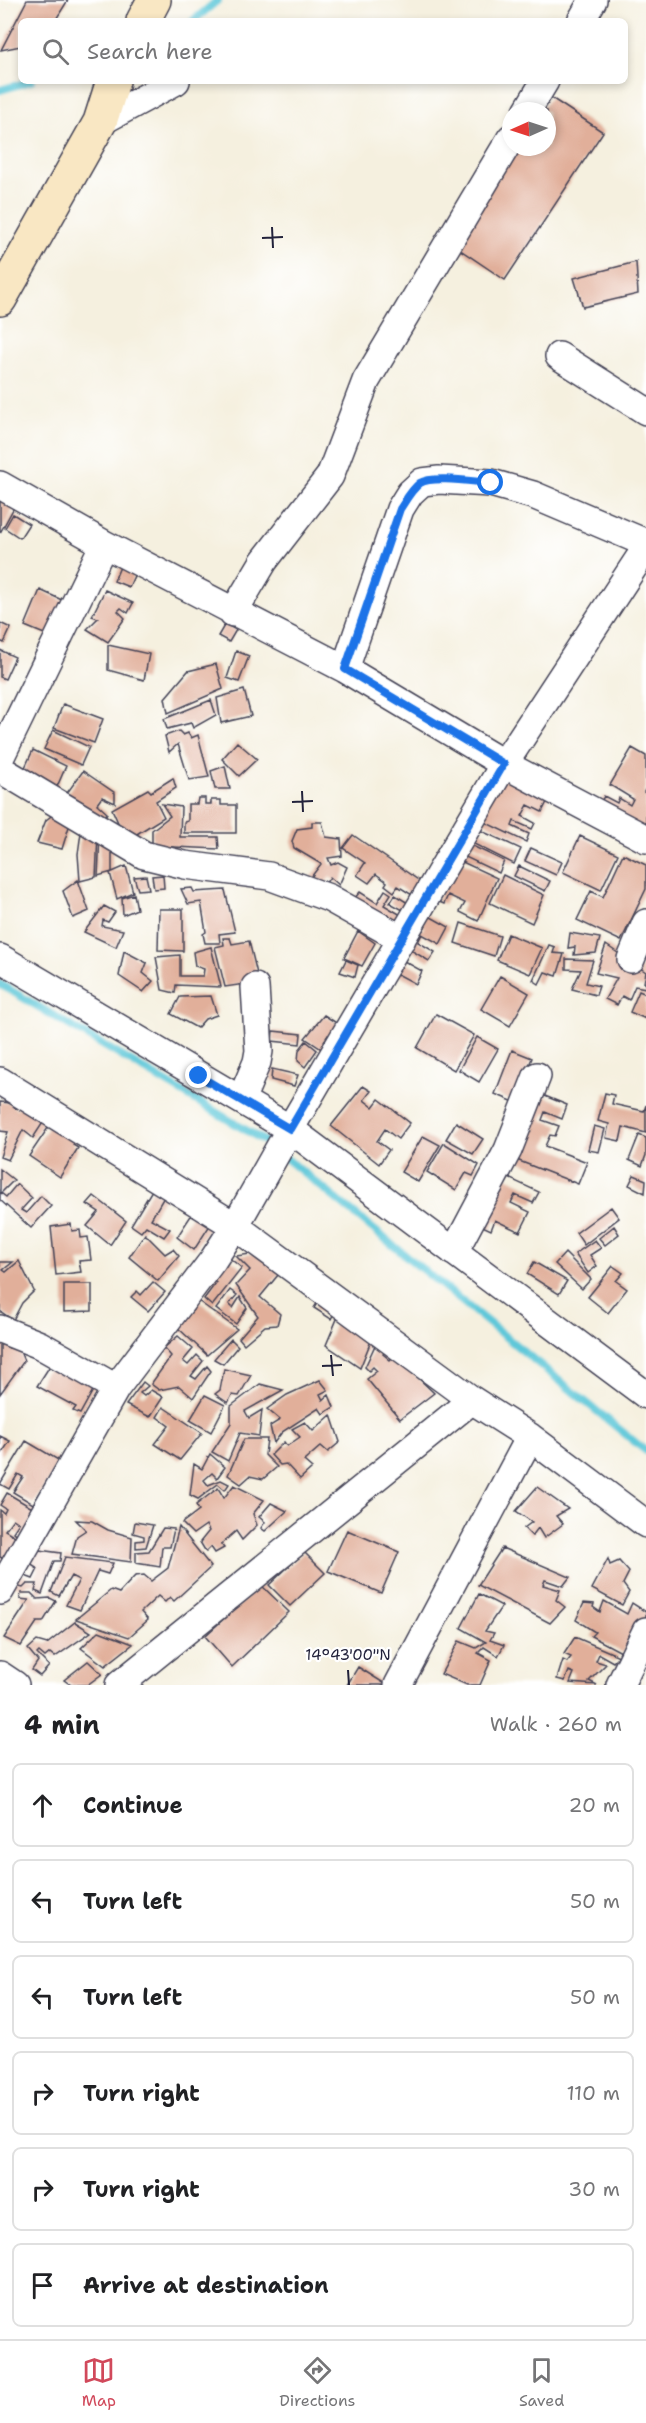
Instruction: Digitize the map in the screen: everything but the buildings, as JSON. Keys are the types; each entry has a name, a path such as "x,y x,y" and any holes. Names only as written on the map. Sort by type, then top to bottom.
{"street":[{"path":"145,18 154,0"},
{"path":"582,18 593,0"},
{"path":"0,300 100,122 112,84"},
{"path":"100,122 171,84"},
{"path":"532,102 543,84"},
{"path":"233,613 264,561 330,476 366,381 502,153"},
{"path":"559,356 646,411"},
{"path":"345,669 400,509 410,492 422,482 439,480 491,483 533,495 646,543"},
{"path":"0,485 233,613 345,669 504,764 646,839"},
{"path":"0,758 104,544"},
{"path":"2,1580 116,1388 236,1226 504,764 646,548"},
{"path":"0,769 144,855 185,866 280,879 329,898 402,939"},
{"path":"631,959 646,923"},
{"path":"0,958 241,1100 286,1137 454,1252 646,1395"},
{"path":"241,1100 257,1062 259,1051 255,987"},
{"path":"454,1252 508,1150 537,1076"},
{"path":"0,1081 236,1226 472,1400 530,1437 646,1524"},
{"path":"0,1329 40,1344 116,1388"},
{"path":"119,1685 472,1400"},
{"path":"398,1685 530,1437"},
{"path":"620,1685 646,1631"},
{"path":"0,1675 15,1685"}],"waterway":[{"path":"197,18 218,0"},
{"path":"0,90 21,84"},
{"path":"0,984 266,1142 646,1451"}],"route":[{"path":"199,1076 290,1129 504,764 345,669 400,509 410,492 422,482 439,480 491,483"}]}
